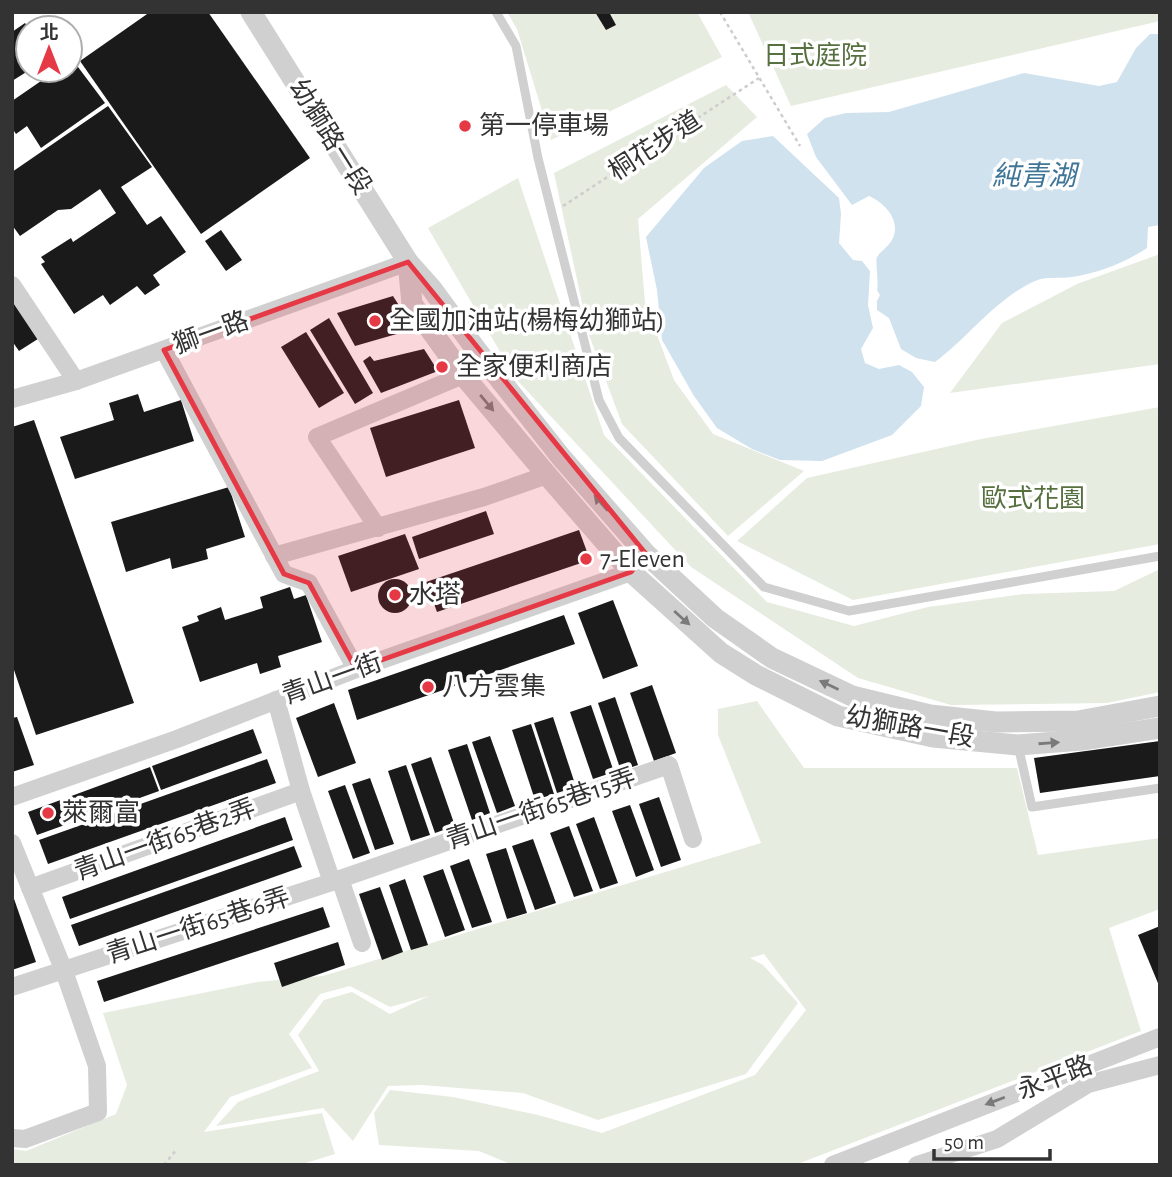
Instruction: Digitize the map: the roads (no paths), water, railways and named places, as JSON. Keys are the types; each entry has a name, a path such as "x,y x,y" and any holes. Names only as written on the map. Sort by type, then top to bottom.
{"street":[{"name":"幼獅路一段","path":"251,12 408,262 432,289 561,457 646,554 715,618 772,658 852,696 930,715 996,722 1078,721 1160,706"},
{"name":"幼獅路一段","path":"408,262 412,304 463,375 547,475 631,572 721,653 756,675 838,716 933,737 1018,745 1082,740 1160,727"},
{"name":"獅一路","path":"12,399 76,381 408,262"},
{"path":"12,285 76,381"},
{"path":"164,350 284,574 309,583 356,670"},
{"path":"378,528 317,438 463,375"},
{"path":"274,556 378,528 547,475"},
{"path":"631,572 646,554"},
{"name":"青山一街","path":"12,797 631,572"},
{"path":"276,700 301,791 362,943"},
{"name":"青山一街65巷15弄","path":"336,880 669,765 693,839"},
{"name":"青山一街65巷2弄","path":"30,888 301,791"},
{"path":"12,843 64,971 97,1066 98,1112 25,1139 12,1138"},
{"name":"青山一街65巷6弄","path":"12,987 336,880"},
{"name":"永平路","path":"833,1165 1084,1076 1160,1037"},
{"name":"永平路","path":"917,1165 997,1139 1084,1076 1160,1065"}],"lane":[{"path":"496,12 516,46 538,158 598,400 619,438 764,587 849,611 1160,556"},
{"path":"1018,745 1032,807 1160,788"}],"water":[{"name":"純青湖","path":"1150,34 1160,34 1160,225 1148,227 1147,248 1102,270 1072,277 1039,279 1007,298 935,362 916,358 901,349 889,318 877,310 880,295 877,290 877,259 895,233 893,220 881,203 869,196 852,205 816,157 807,134 825,118 846,113 889,112 1024,73 1099,86 1117,82 1136,48"},
{"path":"773,136 839,198 839,243 853,260 862,261 870,271 868,305 873,328 861,349 865,363 879,369 899,365 912,372 924,387 921,406 892,435 822,461 780,460 752,449 717,428 694,396 662,340 657,290 646,237 704,168 742,141"}],"place":[{"name":"第一停車場","path":"465,126"},
{"name":"全國加油站(楊梅幼獅站)","path":"375,321"},
{"name":"全家便利商店","path":"442,367"},
{"name":"7-Eleven","path":"586,559"},
{"name":"水塔","path":"395,595"},
{"name":"八方雲集","path":"428,687"},
{"name":"萊爾富","path":"48,813"}],"park label":[{"name":"日式庭院","path":"815,56"},
{"name":"歐式花園","path":"1033,499"}]}
